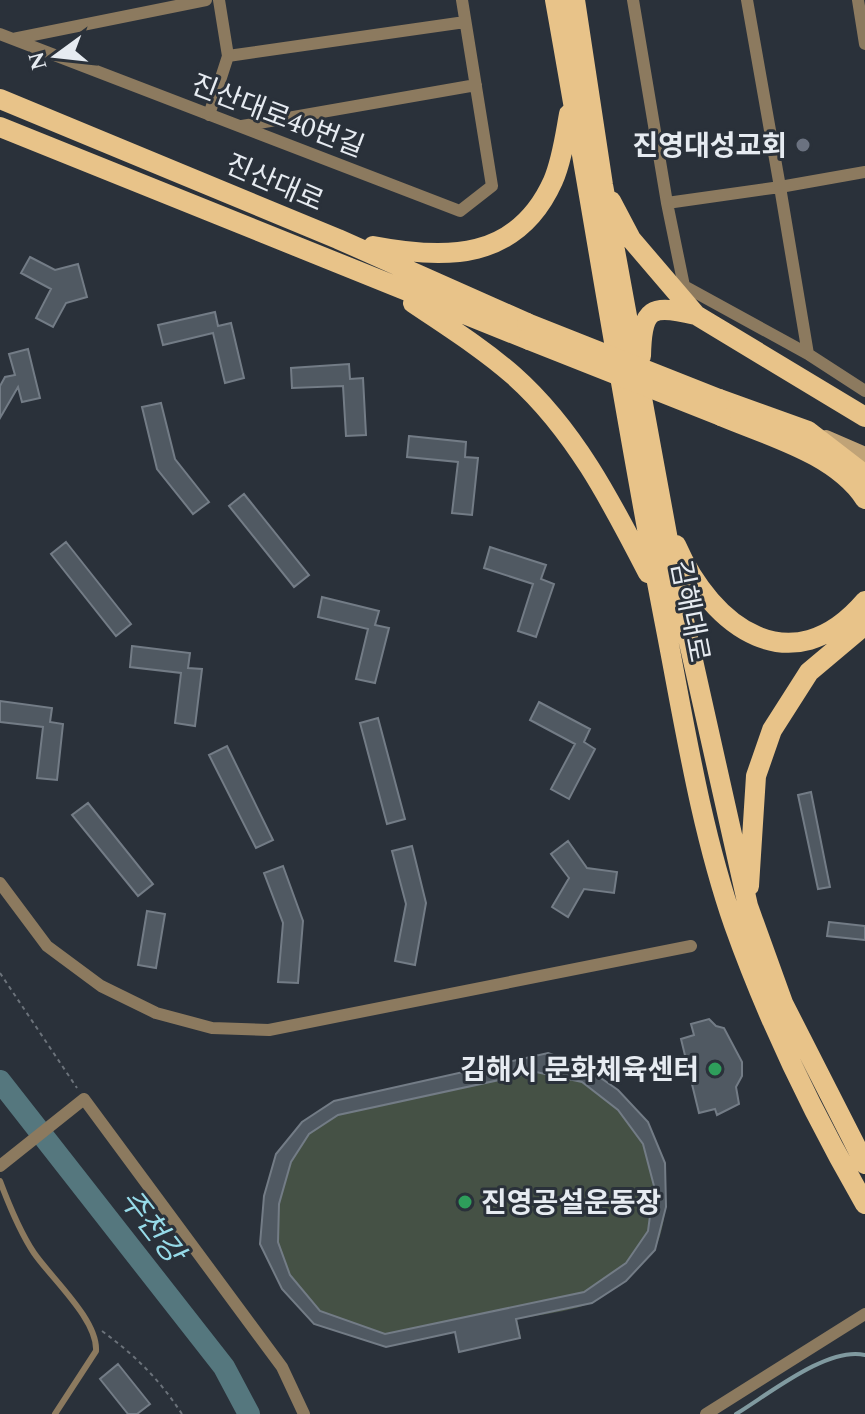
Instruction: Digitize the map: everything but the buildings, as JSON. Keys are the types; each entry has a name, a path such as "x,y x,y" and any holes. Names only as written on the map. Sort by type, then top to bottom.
{"main road":[{"name":"김해대로","path":"555,0 622,405 696,786 733,921 788,1061 865,1204"},
{"name":"김해대로","path":"575,0 640,400 748,906 783,1003 865,1164"},
{"name":"진산대로","path":"0,99 338,239 528,332"},
{"path":"338,239 422,255 457,255 483,247 511,233 537,208 553,180 573,99"},
{"name":"진산대로","path":"0,127 383,283"},
{"path":"603,185 631,239 696,315"},
{"path":"383,283 474,345 514,377 547,411 580,452 611,501 659,596"},
{"path":"383,283 528,332 720,408 814,457 859,489 865,499"},
{"path":"640,400 645,318 653,310 664,307 696,315 865,417"},
{"path":"720,408 808,431 865,455"},
{"path":"808,431 865,475"},
{"path":"664,519 704,597 731,624 756,637 788,642 812,638 850,619 865,601"},
{"path":"748,906 756,776 772,730 809,672 865,625"}],"street":[{"path":"13,39 206,0"},
{"path":"209,115 228,56 219,0"},
{"path":"239,126 476,85 462,0"},
{"path":"633,0 684,286 808,354 865,391"},
{"path":"747,0 808,354"},
{"path":"858,0 865,44"},
{"path":"228,56 465,22"},
{"name":"진산대로40번길","path":"0,34 460,211 492,186 476,85"},
{"path":"667,203 865,172"},
{"path":"0,883 47,946 101,986 156,1013 212,1028 269,1030 691,946"},
{"path":"0,1166 80,1103 282,1367 304,1414"},
{"path":"706,1414 865,1314"}],"lane":[{"path":"0,1181 33,1252 90,1328 96,1351 55,1414"}],"path":[{"path":"0,973 80,1103"},
{"path":"90,1328 96,1327 137,1356 158,1377 182,1414"}],"green space":[{"name":"진영공설운동장","path":"548,1053 596,1075 616,1089 646,1123 657,1144 666,1196 661,1231 650,1255 594,1301 568,1310 517,1319 521,1338 459,1352 455,1332 386,1347 314,1324 282,1289 260,1244 264,1196 276,1154 302,1122 334,1101"}],"waterway":[{"name":"주천강","path":"0,1081 224,1367 249,1414"},
{"path":"736,1414 817,1364 850,1354 865,1355"}],"place":[{"name":"진영대성교회","path":"803,145"},
{"name":"김해시 문화체육센터","path":"715,1069"},
{"name":"진영공설운동장","path":"465,1202"}]}
